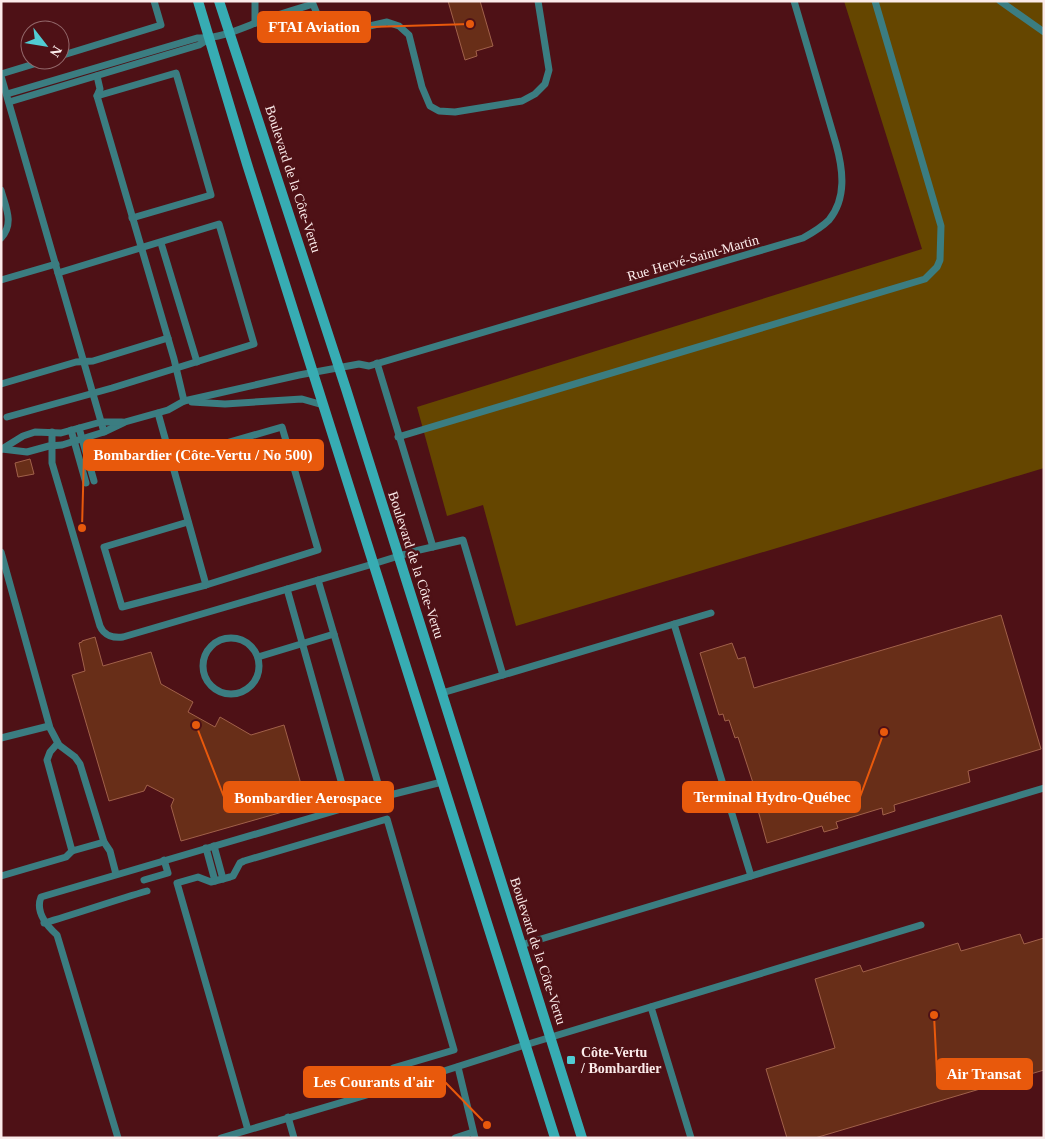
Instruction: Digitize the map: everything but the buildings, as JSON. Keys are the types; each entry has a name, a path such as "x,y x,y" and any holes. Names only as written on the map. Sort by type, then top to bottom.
{"street":[{"path":"198,1 247,164 555,1138"},
{"name":"Boulevard de la Côte-Vertu","path":"219,1 340,369 582,1138"}],"lane":[{"path":"70,53 161,25 154,1"},
{"path":"255,1 255,23"},
{"path":"7,94 198,38 210,38 230,33 313,3 326,36 387,22 399,26 409,35 422,87 430,106 439,111 455,112 522,102 535,94 545,84 549,70 538,1"},
{"name":"Rue Hervé-Saint-Martin","path":"125,422 168,410 184,401 359,364 369,366 803,238 828,221 836,210 841,193 840,160 794,1"},
{"path":"398,437 925,279 938,267 941,226 875,1"},
{"path":"1000,1 1044,32"},
{"path":"9,102 200,45 210,38"},
{"path":"20,69 1,75 104,432"},
{"path":"96,96 176,72 211,196 132,218"},
{"path":"97,76 100,89 96,96 168,338 184,401 225,404 302,399 323,405"},
{"path":"1,190 7,229 1,238"},
{"path":"7,417 176,369 254,344 219,224 58,273"},
{"path":"161,242 196,362"},
{"path":"1,280 56,264"},
{"path":"1,384 76,362 93,361 168,338"},
{"path":"377,363 398,437 433,546"},
{"path":"158,413 206,585"},
{"path":"2,449 35,432 61,433 101,422 125,422"},
{"path":"2,449 27,452 82,439 104,432 125,422"},
{"path":"143,467 282,427 318,550 206,585 122,607 104,547 188,522"},
{"path":"71,430 90,482 79,428"},
{"path":"52,432 52,463 100,626 108,635 124,637 399,555 463,540 503,675"},
{"path":"1,552 49,726 57,744 75,757 80,764 116,874"},
{"path":"318,580 382,797"},
{"path":"287,589 345,795"},
{"path":"442,693 711,613"},
{"path":"674,624 751,876"},
{"path":"258,657 334,634"},
{"path":"239,638 247,642 254,649 258,657 257,676 245,690 227,694 210,685 205,678 203,660 207,651 220,639 239,638"},
{"path":"1,738 49,726"},
{"path":"57,744 50,752 47,760 72,851"},
{"path":"118,1138 57,935 44,924 39,904 40,900 44,896 116,874 382,797 442,782"},
{"path":"521,945 1044,788"},
{"path":"248,1130 177,883 198,877 208,881 219,880 232,876 238,866 244,862 387,819 454,1050 393,1068 398,1086"},
{"path":"1,876 104,842"},
{"path":"210,847 219,880"},
{"path":"144,880 168,873 164,860"},
{"path":"44,924 147,891"},
{"path":"222,1138 398,1086 525,1045 921,925"},
{"path":"651,1007 691,1138"},
{"path":"455,1138 474,1135 458,1067"},
{"path":"288,1117 294,1138"}],"shaded area":[{"path":"844,1 1044,1 1044,468 516,626 483,505 447,516 417,407 922,249"}],"place":[{"name":"FTAI Aviation","path":"470,24"},
{"name":"Bombardier (Côte-Vertu / No 500)","path":"82,528"},
{"name":"Bombardier Aerospace","path":"196,725"},
{"name":"Terminal Hydro-Québec","path":"884,732"},
{"name":"Air Transat","path":"934,1015"},
{"name":"Côte-Vertu / Bombardier","path":"571,1060"},
{"name":"Les Courants d'air","path":"487,1125"}]}
